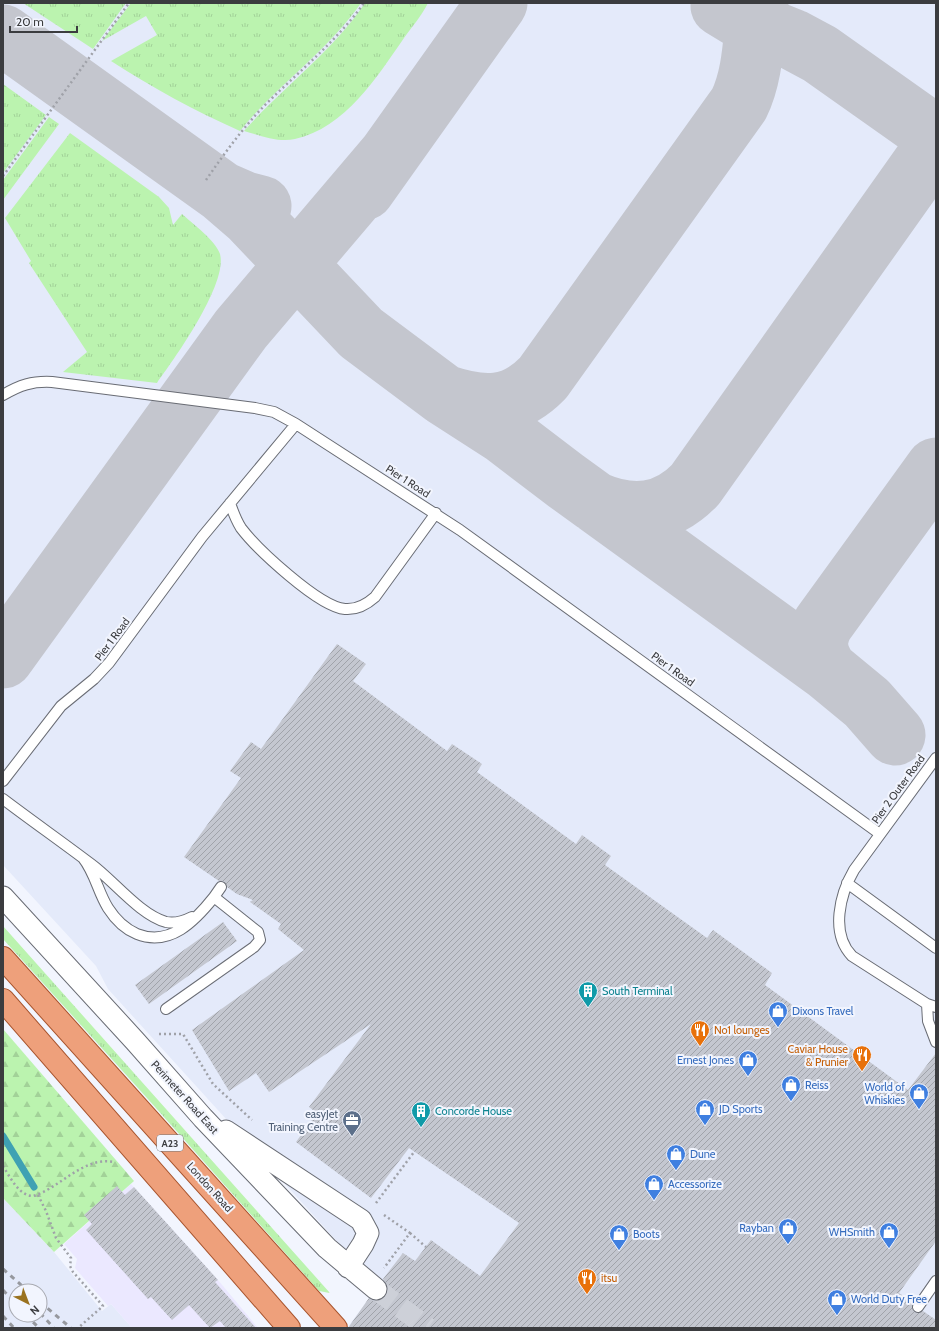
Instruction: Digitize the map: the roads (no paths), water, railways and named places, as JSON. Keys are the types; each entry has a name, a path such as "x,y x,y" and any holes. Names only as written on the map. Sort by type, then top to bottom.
{"main road":[{"name":"London Road","path":"3,958 336,1328"},
{"path":"3,1000 289,1328"}],"street":[{"name":"Perimeter Road East","path":"3,897 135,1041 203,1118 327,1248 348,1267 378,1281"},
{"path":"203,1118 233,1135 361,1220 368,1233 363,1244 348,1267"}],"lane":[{"path":"3,396 16,387 28,383 52,382 255,408 274,412 296,424"},
{"name":"Pier 1 Road","path":"3,781 61,706 94,679 109,663 202,537 296,424 436,513 880,834"},
{"path":"230,503 235,518 242,530 276,564 320,598 333,606 343,609 362,606 375,597 436,513"},
{"name":"Pier 2 Outer Road","path":"932,1006 869,968 848,951 844,944 840,921 842,898 847,883 854,870 936,758"},
{"path":"3,799 83,858 146,911 166,922 185,920 197,914 211,901"},
{"path":"83,858 112,914 122,925 136,933 153,938 171,936 182,929 211,901 222,887"},
{"path":"847,883 936,948"},
{"path":"166,1009 248,952 258,944 260,940 260,935 255,928 211,901"},
{"path":"932,1006 928,1021 936,1042"},
{"path":"918,1307 936,1281"}],"waterway":[{"path":"3,1136 34,1187"}],"tunnel":[{"path":"376,1289 428,1328"}],"railway":[{"path":"3,1269 19,1283"},
{"path":"3,1290 8,1295"},
{"path":"48,1309 71,1328"},
{"path":"3,1316 14,1328"},
{"path":"48,1322 54,1328"},
{"path":"34,1323 39,1328"}],"place":[{"name":"South Terminal","path":"588,1008"},
{"name":"Dixons Travel","path":"778,1028"},
{"name":"No1 lounges","path":"700,1047"},
{"name":"Caviar House & Prunier","path":"862,1072"},
{"name":"Ernest Jones","path":"748,1077"},
{"name":"Reiss","path":"791,1102"},
{"name":"World of Whiskies","path":"919,1110"},
{"name":"JD Sports","path":"705,1126"},
{"name":"Concorde House","path":"421,1128"},
{"name":"easyJet Training Centre","path":"352,1137"},
{"name":"Dune","path":"676,1171"},
{"name":"Accessorize","path":"654,1201"},
{"name":"Rayban","path":"788,1245"},
{"name":"WHSmith","path":"889,1249"},
{"name":"Boots","path":"619,1251"},
{"name":"itsu","path":"587,1295"},
{"name":"World Duty Free","path":"837,1316"}]}
